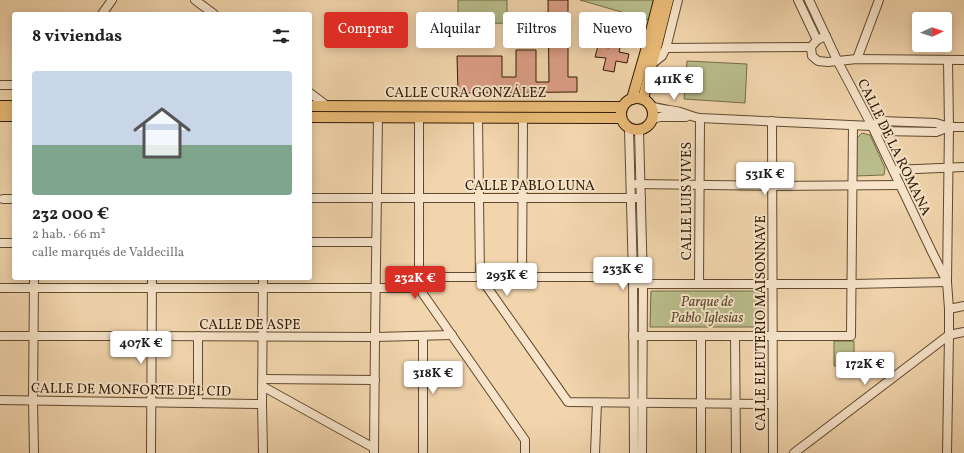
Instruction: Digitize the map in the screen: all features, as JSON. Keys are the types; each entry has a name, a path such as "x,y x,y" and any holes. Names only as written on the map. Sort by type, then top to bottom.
{"main road":[{"path":"632,99 659,0"},
{"path":"647,103 652,64 668,0"},
{"path":"635,98 647,103 652,110 652,119 649,126 644,129 634,130 623,122 621,112 622,107 625,104 635,98"},
{"path":"0,106 12,106"},
{"name":"CALLE CURA GONZÁLEZ","path":"312,106 622,107"},
{"path":"0,116 12,116"},
{"name":"CALLE CURA GONZÁLEZ","path":"312,117 621,118"}],"street":[{"path":"103,12 112,0"},
{"path":"195,0 211,12"},
{"path":"652,64 662,56 666,48 678,0"},
{"path":"798,0 814,44 812,56 818,61 838,62 857,59 964,60"},
{"name":"CALLE DE LA ROMANA","path":"809,0 838,62 872,126 947,282 949,309 947,453"},
{"path":"857,59 879,0"},
{"path":"666,48 814,44 826,36"},
{"path":"0,288 411,288 419,280 480,277 633,280 643,284 852,284 947,282 948,60"},
{"path":"0,85 12,85"},
{"path":"312,94 327,106"},
{"path":"647,103 659,109 680,112 700,118 853,126 872,126 880,121 936,123 948,127 964,126"},
{"path":"652,119 660,117 690,116"},
{"path":"374,450 378,118"},
{"path":"419,118 419,280 423,294 525,440 525,453"},
{"path":"478,118 480,277 568,402 773,404"},
{"path":"522,277 523,118"},
{"name":"CALLE LUIS VIVES","path":"699,284 700,118"},
{"name":"CALLE ELEUTERIO MAISONNAVE","path":"772,121 773,453"},
{"path":"634,336 851,336 853,126"},
{"path":"634,130 631,184 634,336 642,453"},
{"path":"634,130 640,185 643,284 643,336 634,453"},
{"path":"893,170 964,166"},
{"path":"631,184 773,186 900,185"},
{"name":"CALLE PABLO LUNA","path":"312,198 640,198"},
{"path":"3,199 12,199"},
{"path":"0,243 12,242"},
{"path":"312,242 376,242"},
{"path":"34,280 34,453"},
{"path":"151,453 152,280"},
{"path":"263,280 263,453"},
{"path":"949,309 964,306"},
{"path":"794,453 949,335 964,332"},
{"name":"CALLE DE ASPE","path":"0,336 452,336"},
{"path":"198,336 198,403"},
{"path":"423,336 423,453"},
{"path":"701,336 701,453"},
{"path":"735,336 736,453"},
{"path":"262,383 375,380"},
{"path":"262,383 374,450"},
{"name":"CALLE DE MONFORTE DEL CID","path":"0,400 262,404"},
{"path":"595,453 597,403"}],"green space":[{"path":"458,0 507,0 507,12 503,12 503,23 495,23 495,12 458,12"},
{"path":"580,0 654,0 649,20 646,19 646,12 621,12"},
{"path":"687,61 747,64 745,103 684,99"},
{"path":"862,133 870,135 885,168 884,175 855,176 857,138"},
{"name":"Parque de Pablo Iglesias","path":"651,291 764,291 764,327 650,327"},
{"path":"834,341 854,341 854,365 834,366"}],"building":[{"path":"548,0 568,0 568,12 548,12"},
{"path":"549,48 568,48 568,77 577,77 577,92 458,93 457,56 502,56 502,77 516,77 516,50 536,50 536,82 549,82"},
{"path":"597,48 620,48 619,52 629,54 627,63 616,61 614,72 603,70 606,58 595,57"}]}
